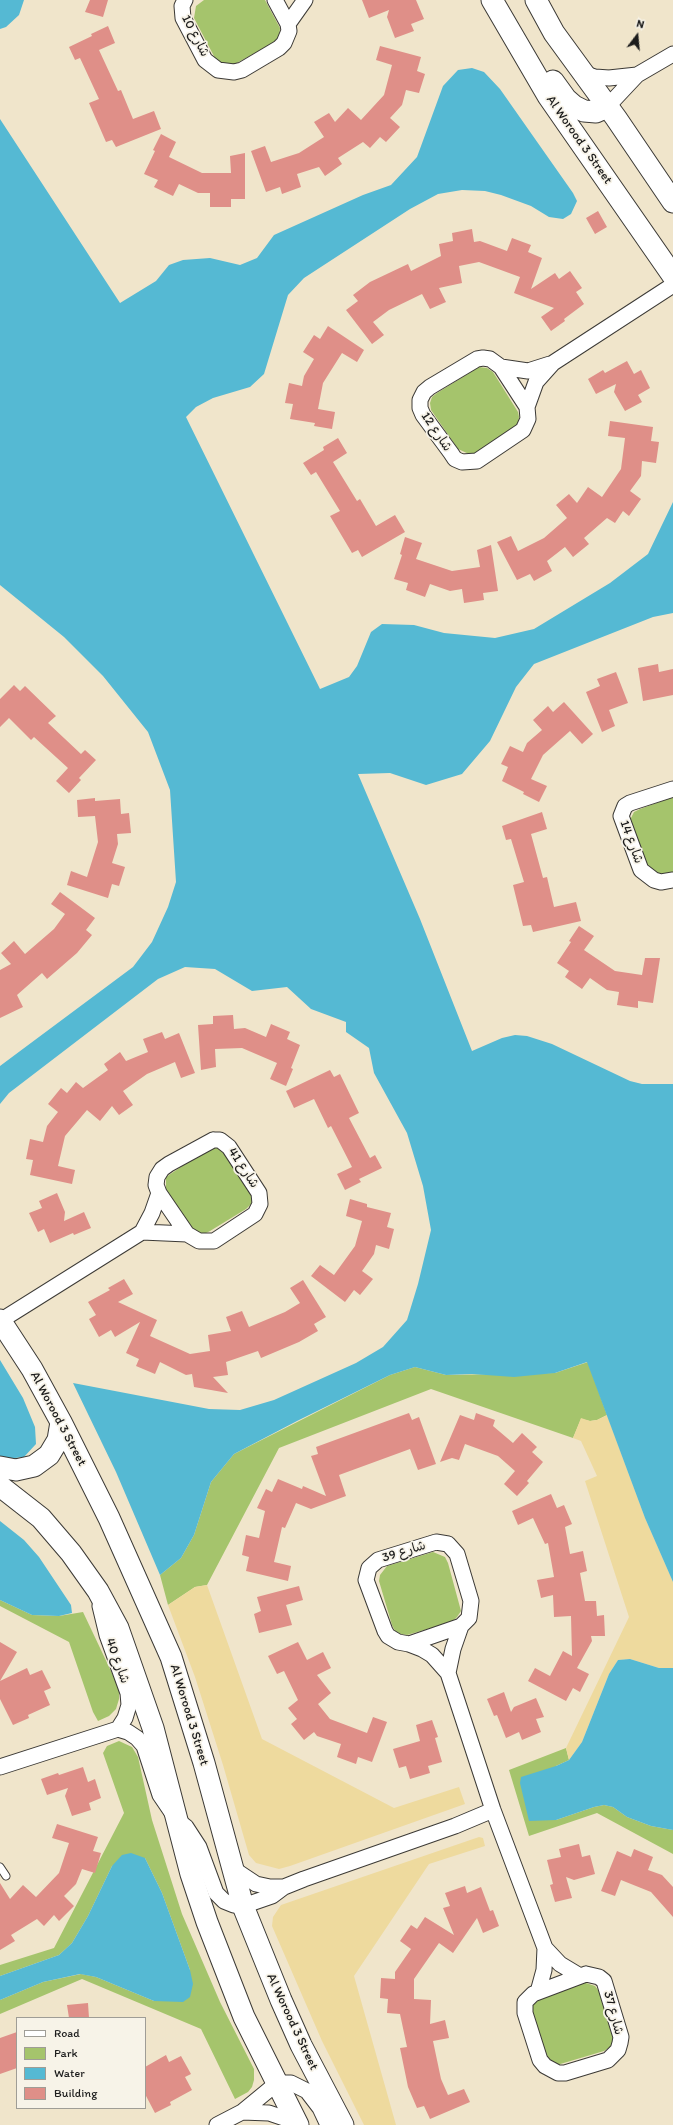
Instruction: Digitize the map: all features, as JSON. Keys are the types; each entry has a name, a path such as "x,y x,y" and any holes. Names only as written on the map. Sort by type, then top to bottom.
{"street":[{"name":"شارع 10","path":"186,0 182,6 183,18 205,60 211,66 226,72 242,70 279,48 287,38 288,24 305,0"},
{"path":"275,0 288,24"},
{"name":"Al Worood 3 Street","path":"492,0 548,96 673,276"},
{"path":"521,0 540,22 554,33"},
{"path":"536,0 554,33 673,202"},
{"path":"510,33 530,48 558,88 574,106 584,111 596,112 607,107 637,75 673,54"},
{"path":"583,73 595,77 609,78 637,75"},
{"name":"شارع 12","path":"553,363 528,371 501,367 490,359 477,359 424,392 420,400 420,408 423,415 455,459 470,463 477,461 523,430 528,419 527,406 536,382 553,363 673,285"},
{"path":"501,367 527,406"},
{"name":"شارع 14","path":"673,789 630,803 622,811 621,816 621,822 641,870 654,880 661,882 673,880"},
{"name":"شارع 41","path":"213,1140 220,1140 230,1147 259,1193 260,1199 258,1209 254,1214 214,1241 198,1241 187,1234 142,1232 152,1213 159,1193 156,1185 157,1177 162,1169 213,1140"},
{"path":"159,1193 187,1234"},
{"path":"0,1320 142,1232"},
{"name":"Al Worood 3 Street","path":"0,1320 32,1369 61,1422 108,1518 171,1657 204,1763 232,1868 244,1906 280,2000 301,2045 343,2125"},
{"path":"0,1467 16,1470 34,1466 49,1455 58,1440 61,1422"},
{"path":"0,1486 40,1518 71,1553 98,1591 118,1628 144,1698 162,1758 176,1820 191,1874 225,1970 276,2084 298,2125"},
{"name":"شارع 39","path":"448,1673 453,1649 462,1626 469,1618 471,1602 454,1548 448,1544 436,1542 378,1560 369,1568 366,1580 384,1631 398,1642 410,1644 432,1655 448,1673 493,1810"},
{"name":"شارع 40","path":"98,1591 107,1635 128,1693 128,1705 125,1718 118,1728"},
{"path":"410,1644 462,1626"},
{"path":"0,1767 118,1728 137,1738 144,1746 160,1795 176,1820 193,1836 199,1847 216,1893 224,1901 234,1905 244,1906 272,1896 284,1887 493,1810"},
{"name":"شارع 37","path":"493,1810 545,1948 560,1964 580,1976"},
{"path":"232,1868 256,1884 270,1887 284,1887"},
{"name":"شارع 37","path":"538,1992 544,1970 545,1948"},
{"name":"شارع 37","path":"586,1974 599,1977 606,1987 621,2036 618,2050 608,2060 565,2073 558,2073 545,2066 540,2060 524,2008 528,1997 538,1992 586,1974"},
{"path":"217,2125 242,2112 276,2084 291,2083 307,2091 320,2108 328,2125"},
{"path":"242,2112 269,2113 298,2125"}],"lane":[{"path":"0,1867 6,1876"}],"green space":[{"path":"204,0 265,0 280,28 279,40 233,65 221,64 216,60 194,18 196,6"},
{"path":"479,367 487,368 493,372 518,412 519,417 518,424 513,429 475,453 469,454 458,449 431,410 430,403 432,397 437,393"},
{"path":"673,797 673,873 663,877 647,869 630,824 634,812"},
{"path":"209,1148 222,1148 253,1198 251,1204 246,1209 204,1234 196,1233 190,1228 166,1189 166,1177"},
{"path":"588,1362 607,1415 597,1420 590,1421 581,1419 573,1438 431,1389 279,1448 207,1585 195,1587 168,1605 160,1575 181,1558 194,1535 211,1482 234,1454 390,1375 415,1367 446,1375 555,1373"},
{"path":"433,1552 445,1557 448,1563 461,1611 452,1622 407,1635 401,1634 395,1631 392,1625 379,1581 380,1575 387,1566"},
{"path":"0,1600 32,1615 59,1616 83,1612 119,1688 119,1699 116,1709 109,1716 98,1721 93,1712 69,1642 0,1606"},
{"path":"119,1741 132,1747 138,1757 152,1820 182,1914 220,2002 254,2069 254,2080 252,2087 248,2092 235,2099 201,2029 82,1979 0,2014 0,2000 43,1982 81,1974 96,1977 154,2001 190,1970 162,1893 145,1858 112,1866 88,1916 72,1943 59,1955 0,1976 0,1965 54,1948 124,1813 103,1753 107,1746"},
{"path":"566,1748 569,1760 556,1766 556,1820 594,1807 604,1805 613,1807 627,1817 651,1826 673,1830 673,1854 597,1813 529,1836 509,1770"},
{"path":"583,1982 595,1986 599,1991 614,2036 614,2042 604,2051 557,2065 545,2056 531,2011 531,2006 534,2000"}],"sand":[{"path":"607,1415 645,1518 673,1582 673,1668 659,1668 630,1659 618,1660 609,1674 582,1742 569,1760 566,1748 629,1617 585,1481 597,1476 581,1441 573,1438 581,1418 590,1421 597,1420"},
{"path":"207,1585 262,1739 394,1808 459,1787 465,1804 290,1866 279,1869 256,1863 249,1855 223,1765 195,1677 168,1605 195,1587"},
{"path":"479,1837 483,1838 485,1846 429,1864 354,1976 396,2125 364,2125 322,2041 272,1926 273,1917 281,1905"}],"water":[{"path":"0,0 24,0 19,15 6,27 0,29"},
{"path":"472,68 484,72 500,89 573,193 577,201 571,214 563,219 549,217 531,206 485,191 462,190 438,194 410,209 304,278 288,295 264,374 250,387 213,398 196,407 186,417 320,689 349,677 357,666 371,632 382,624 414,625 444,633 495,638 534,629 610,583 648,554 673,502 673,613 653,617 534,664 516,687 490,741 462,774 426,785 390,773 358,774 420,919 472,1051 502,1038 515,1035 527,1036 552,1044 630,1081 642,1084 673,1084 673,1582 645,1518 587,1362 555,1373 514,1377 472,1374 446,1375 415,1367 390,1375 297,1421 234,1454 211,1482 194,1535 181,1558 160,1575 116,1472 73,1383 209,1409 240,1410 274,1400 356,1363 383,1347 407,1320 418,1284 431,1230 423,1186 407,1133 374,1073 369,1048 346,1032 346,1022 311,1009 287,987 252,991 215,969 185,967 158,979 9,1093 0,1104 0,1066 133,967 152,942 168,907 176,882 170,790 148,732 103,676 64,637 0,585 0,119 120,303 156,281 169,265 183,260 210,258 240,265 257,258 274,235 363,195 391,185 417,157 443,86 458,70"},
{"path":"0,1360 23,1398 35,1427 36,1444 24,1457 6,1459 0,1457"},
{"path":"0,1521 24,1540 39,1557 71,1605 72,1613 59,1616 32,1615 0,1600"},
{"path":"630,1659 659,1668 673,1668 673,1830 651,1826 627,1817 613,1807 604,1805 556,1820 529,1821 520,1783 521,1777 556,1766 569,1760 582,1742 609,1674 618,1660"},
{"path":"131,1853 145,1858 162,1893 190,1970 193,1984 190,1997 183,2002 154,2001 96,1977 80,1974 43,1982 0,2000 0,1976 59,1955 72,1943 88,1916 112,1866 122,1855"}],"building":[{"path":"90,0 108,0 103,17 85,12"},
{"path":"362,0 416,0 424,19 411,24 414,31 395,38 387,17 389,10 369,18"},
{"path":"108,26 115,43 99,50 118,91 121,90 133,119 154,111 161,129 116,147 112,140 106,142 89,103 99,99 80,58 75,60 69,47 92,36 91,34"},
{"path":"380,46 421,57 417,71 425,74 419,93 406,90 402,105 390,118 400,127 386,142 380,137 370,148 363,142 338,158 342,164 325,176 319,167 297,174 301,187 282,194 280,187 266,192 251,151 265,146 271,162 299,153 324,137 314,122 329,113 335,122 348,108 361,120 384,95 392,65 376,60"},
{"path":"161,134 176,142 169,157 202,173 231,173 230,156 245,153 245,199 231,199 231,207 210,207 210,193 198,193 179,184 173,196 154,187 158,180 144,174"},
{"path":"598,211 607,227 595,234 586,218"},
{"path":"472,229 474,242 480,241 507,251 512,238 531,245 528,252 542,258 531,289 555,273 559,279 570,271 582,288 576,292 584,304 551,331 541,317 554,308 514,293 520,277 479,262 459,266 462,283 439,288 446,302 430,309 422,294 389,310 373,322 384,335 372,344 346,310 358,301 353,295 370,282 408,264 411,271 441,256 439,244 453,241 452,233"},
{"path":"328,326 364,350 357,362 342,353 323,383 318,409 335,412 332,429 314,426 315,423 290,419 293,404 285,403 289,383 302,386 304,376 314,359 303,352 314,335 320,339"},
{"path":"627,361 634,374 641,370 650,388 638,395 642,402 625,411 614,392 616,384 596,394 588,379 603,370 605,373"},
{"path":"610,421 653,427 651,441 659,442 656,463 642,461 641,476 630,491 641,499 629,516 623,511 615,523 607,518 584,538 589,544 573,557 565,547 547,561 552,571 534,581 530,574 517,580 497,542 511,536 518,551 544,538 567,518 556,505 569,494 577,503 588,487 602,497 621,469 625,438 608,436"},
{"path":"338,438 347,453 333,462 357,501 360,499 376,526 395,515 405,532 362,557 358,550 352,553 330,516 340,511 316,472 311,475 303,463 324,450 323,447"},
{"path":"405,537 422,543 416,559 452,571 480,567 477,550 491,545 498,591 483,593 484,600 464,603 462,589 450,591 430,584 425,597 406,590 408,583 394,579 402,555 400,554"},
{"path":"658,664 659,672 673,669 673,695 643,701 638,668"},
{"path":"616,672 628,703 609,710 615,726 602,732 586,692 600,686 597,679"},
{"path":"14,685 20,691 25,686 56,716 48,723 81,754 85,750 96,760 79,778 81,780 69,793 56,781 68,768 34,737 31,740 9,718 0,727 0,699"},
{"path":"564,702 593,734 582,744 570,731 543,755 531,779 547,786 539,802 523,794 524,792 502,781 508,767 501,764 510,746 523,752 527,743 542,730 533,720 548,706 553,712"},
{"path":"95,798 95,801 120,799 121,814 129,813 131,833 117,834 118,844 112,863 125,867 119,886 112,884 108,898 67,885 71,871 87,877 98,842 95,816 78,817 77,800"},
{"path":"542,812 547,829 531,834 543,878 547,877 554,907 576,902 581,921 533,932 531,925 523,926 513,885 524,882 511,839 506,840 502,826"},
{"path":"60,892 95,918 86,930 92,935 77,953 47,979 42,973 17,995 23,1007 0,1018 0,970 11,964 1,953 14,941 25,954 54,929 65,914 51,904"},
{"path":"579,926 594,936 584,950 615,971 642,975 645,958 660,958 653,1003 638,1001 638,1008 617,1005 619,992 607,990 590,978 582,989 565,977 569,971 557,963 571,942 569,941"},
{"path":"233,1015 234,1029 245,1028 266,1037 271,1024 290,1032 287,1039 300,1045 286,1086 270,1079 277,1063 242,1048 215,1049 216,1067 201,1070 198,1025 213,1024 213,1016"},
{"path":"162,1032 165,1039 179,1033 195,1073 181,1078 175,1062 147,1074 123,1091 133,1105 119,1115 112,1106 100,1121 87,1110 65,1136 58,1166 75,1170 72,1184 30,1175 33,1160 26,1159 30,1139 43,1142 47,1126 58,1112 48,1104 61,1088 67,1093 76,1082 83,1088 108,1070 104,1064 120,1052 126,1061 148,1052 143,1039"},
{"path":"330,1070 334,1077 340,1074 359,1113 349,1118 370,1158 375,1155 382,1168 359,1179 361,1182 345,1190 337,1174 352,1167 331,1126 328,1128 314,1099 294,1108 286,1091"},
{"path":"57,1193 65,1212 64,1221 84,1212 91,1228 74,1235 73,1233 50,1243 44,1229 38,1232 29,1213 42,1208 39,1201"},
{"path":"350,1199 367,1204 367,1207 391,1213 387,1227 394,1229 389,1249 376,1245 374,1254 362,1271 373,1279 360,1295 354,1290 345,1302 311,1276 320,1265 334,1275 355,1246 362,1221 346,1216"},
{"path":"124,1279 133,1294 118,1302 157,1320 150,1336 190,1354 210,1351 208,1335 231,1331 226,1317 242,1311 249,1327 285,1312 300,1303 290,1288 303,1280 326,1317 314,1324 318,1331 299,1342 261,1358 258,1351 226,1362 228,1375 213,1377 228,1393 194,1387 192,1374 186,1375 160,1362 155,1374 136,1366 139,1359 126,1353 140,1322 115,1337 111,1330 99,1337 89,1319 96,1315 88,1302 110,1290 108,1288"},
{"path":"409,1413 412,1420 419,1417 436,1464 418,1470 410,1449 339,1475 346,1496 311,1509 296,1503 285,1528 282,1527 274,1562 291,1566 288,1581 246,1571 249,1557 242,1555 246,1535 259,1538 265,1511 257,1508 266,1489 272,1492 278,1479 302,1489 303,1486 326,1496 311,1456 318,1454 316,1447"},
{"path":"476,1413 495,1420 493,1426 513,1443 522,1433 537,1447 532,1452 543,1462 527,1481 529,1483 517,1496 504,1484 515,1471 498,1456 465,1444 459,1460 452,1458 440,1462 460,1415 474,1420"},
{"path":"551,1494 557,1508 564,1505 572,1524 565,1527 570,1554 583,1551 587,1571 580,1573 585,1601 596,1601 597,1616 604,1615 605,1636 591,1636 592,1641 577,1668 589,1674 580,1692 573,1688 566,1701 528,1681 535,1668 550,1676 563,1651 572,1656 571,1616 554,1617 553,1595 541,1598 537,1580 554,1577 548,1543 545,1544 533,1518 518,1525 512,1511"},
{"path":"299,1586 303,1600 286,1605 292,1625 259,1633 254,1614 261,1611 257,1597"},
{"path":"0,1642 17,1652 0,1681"},
{"path":"298,1642 307,1660 323,1652 331,1668 317,1675 331,1693 318,1704 330,1719 367,1733 373,1717 387,1722 372,1762 358,1757 356,1764 337,1757 341,1744 317,1736 314,1732 304,1740 291,1724 297,1719 288,1708 298,1700 284,1671 277,1674 268,1656"},
{"path":"27,1668 30,1675 42,1670 51,1688 44,1691 50,1705 28,1715 29,1718 13,1725 0,1699 0,1681"},
{"path":"504,1692 511,1712 514,1707 536,1698 544,1717 536,1719 541,1732 522,1740 519,1732 506,1738 497,1715 494,1716 487,1699"},
{"path":"432,1720 438,1737 435,1738 442,1762 428,1766 430,1773 410,1779 406,1766 399,1768 393,1749 420,1741 416,1725"},
{"path":"83,1767 88,1782 95,1779 101,1798 89,1803 91,1810 72,1816 65,1796 68,1788 47,1795 41,1779"},
{"path":"57,1824 98,1837 93,1851 101,1853 95,1873 82,1869 76,1884 64,1896 74,1906 59,1921 54,1915 44,1926 37,1919 11,1935 15,1941 0,1950 0,1883 10,1899 23,1885 36,1897 59,1873 69,1843 52,1838"},
{"path":"579,1844 582,1857 590,1855 595,1874 574,1880 566,1877 572,1898 555,1902 550,1885 553,1884 547,1860 561,1857 559,1849"},
{"path":"634,1849 653,1857 648,1870 662,1875 673,1887 673,1917 651,1892 621,1880 615,1896 601,1891 617,1851 631,1857"},
{"path":"465,1886 467,1893 481,1887 490,1911 493,1910 499,1926 483,1933 477,1918 453,1953 439,1943 414,1979 414,1999 431,2000 430,2024 445,2020 449,2038 433,2041 441,2079 448,2095 464,2089 470,2102 430,2119 424,2106 417,2108 408,2087 400,2048 407,2047 400,2014 387,2013 388,1999 380,1998 381,1978 395,1979 395,1972 411,1949 400,1941 411,1925 417,1929 425,1917 454,1935 443,1908 450,1906 445,1893"},
{"path":"88,2003 89,2017 69,2017 67,2005"},
{"path":"16,2032 16,2068 0,2074 0,2038"},
{"path":"166,2055 169,2062 181,2056 191,2074 185,2077 192,2090 170,2102 171,2105 155,2113 146,2096 146,2066"}]}
